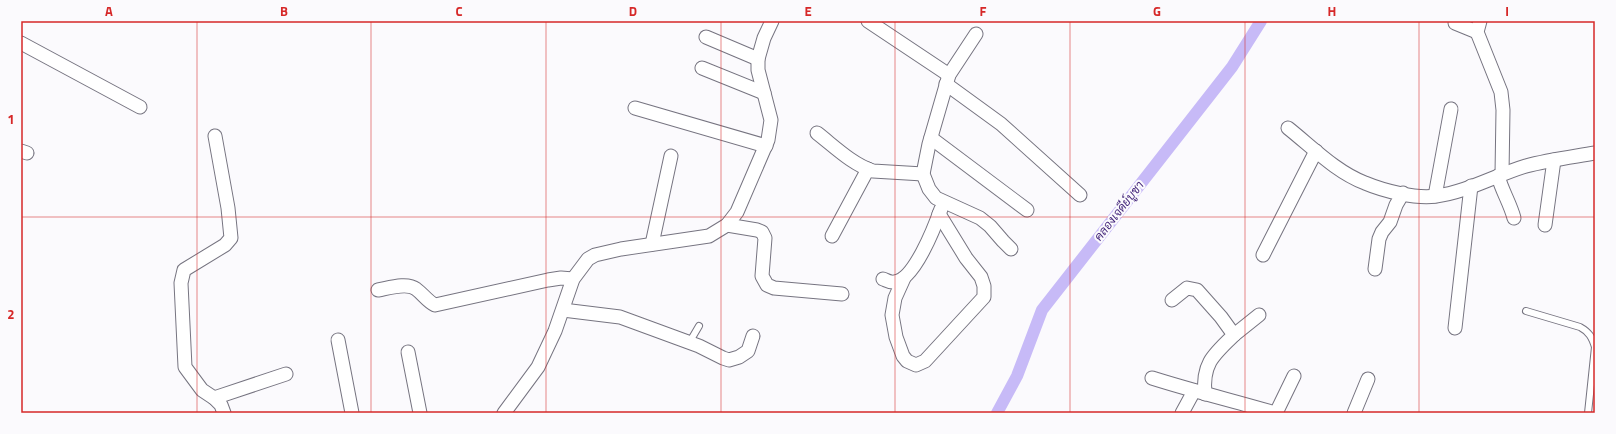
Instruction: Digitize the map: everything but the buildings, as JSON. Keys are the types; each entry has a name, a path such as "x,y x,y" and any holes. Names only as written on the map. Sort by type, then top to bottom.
{"street":[{"path":"504,413 538,368 555,331 573,279 588,259 595,255 621,249 709,236 727,225 737,212 766,146 771,120 758,70 758,59 764,38 772,21"},
{"path":"868,21 887,26 1001,124 1080,195"},
{"path":"1455,23 1479,27 1501,92 1503,110 1500,175 1502,190 1514,218"},
{"path":"976,34 948,80 931,138 923,174 929,189 936,198 980,218 990,226 1011,249"},
{"path":"706,37 758,59"},
{"path":"21,43 140,107"},
{"path":"702,68 764,93"},
{"path":"635,108 766,146"},
{"path":"1435,196 1451,109"},
{"path":"1288,128 1335,167 1364,183 1403,193 1435,196 1470,186 1528,166 1595,153"},
{"path":"817,133 856,164 868,170 923,174"},
{"path":"215,136 228,208 231,238 225,245 184,270 181,283 185,367 202,390 221,405 224,413"},
{"path":"931,138 1027,210"},
{"path":"1264,255 1316,151"},
{"path":"652,244 671,156"},
{"path":"1545,225 1554,160"},
{"path":"832,236 868,170"},
{"path":"1455,328 1470,186"},
{"path":"1375,269 1379,239 1382,232 1390,222 1396,205 1403,193"},
{"path":"939,214 966,258 981,277 984,286 984,297 925,362 916,365 907,361 903,356 896,337 892,315 895,298 904,278 916,263 925,248 943,202"},
{"path":"727,225 757,230 763,233 765,247 762,276 767,285 774,288 842,294"},
{"path":"378,290 404,286 416,288 429,302 435,305 548,280 561,278 573,279"},
{"path":"883,279 893,283 904,278"},
{"path":"1172,300 1187,288 1197,290 1216,311 1234,335"},
{"path":"563,310 620,316 729,360 739,357 748,351 753,336"},
{"path":"1182,413 1199,393 1206,368 1218,350 1259,315"},
{"path":"338,340 352,413"},
{"path":"408,352 420,413"},
{"path":"214,398 286,374"},
{"path":"1152,378 1254,410 1275,413 1294,376"},
{"path":"1354,413 1368,379"}],"lane":[{"path":"1526,311 1580,327 1588,332 1592,338 1595,347 1588,413"},
{"path":"689,343 700,326"}],"waterway":[{"name":"คลองเจดีย์บูชา","path":"997,413 1017,376 1042,310 1232,67 1261,21"}]}
